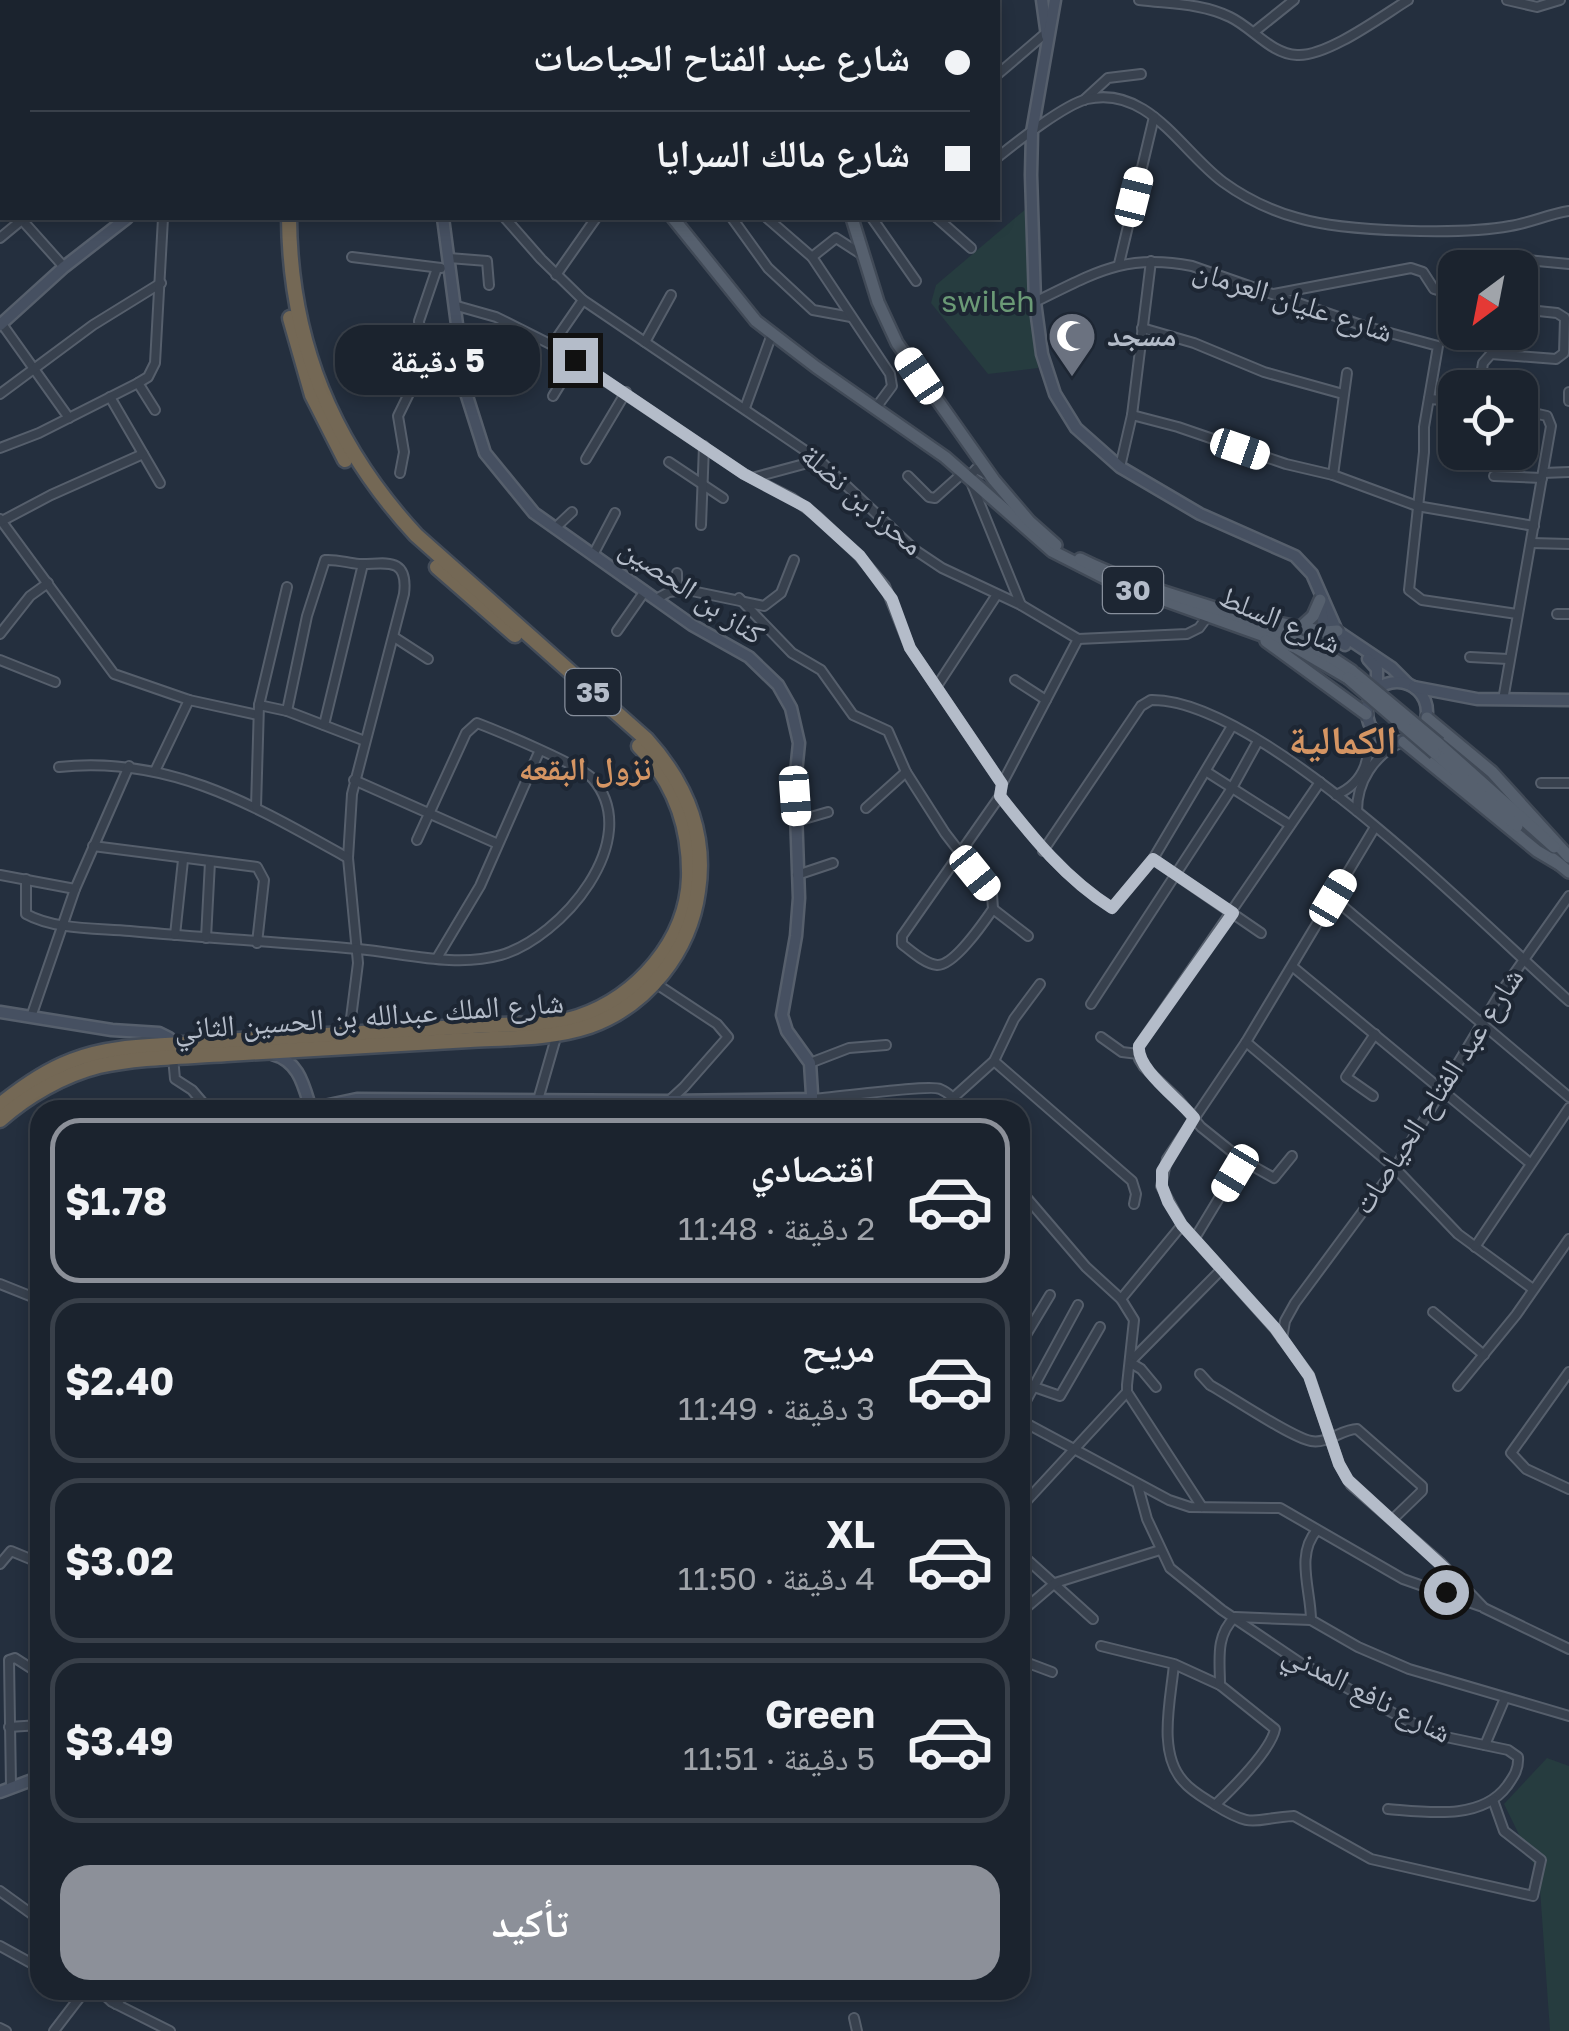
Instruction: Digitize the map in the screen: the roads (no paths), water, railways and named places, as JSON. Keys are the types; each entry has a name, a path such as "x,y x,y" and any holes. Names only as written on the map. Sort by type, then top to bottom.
{"highway":[{"name":"شارع الملك عبدالله بن الحسين الثاني","path":"0,1104 34,1080 72,1060 94,1054 312,1048 556,1022 591,1012 621,996 658,960 676,929 689,882 688,846 676,800 659,769 596,705 408,540 348,464 320,416 297,348 282,272 280,220"},
{"name":"شارع الملك عبدالله بن الحسين الثاني","path":"0,1120 42,1090 80,1072 173,1051 350,1034 388,1038 557,1034 604,1020 635,1001 655,982 678,951 696,906 700,853 690,803 672,771 646,739 424,542 367,476 330,412 310,357 292,277 289,220"}],"main road":[{"name":"30","path":"676,220 744,308 772,334 945,456"},
{"name":"30","path":"853,220 878,302 897,343 966,443"},
{"path":"945,456 962,454 966,443"},
{"name":"شارع السلط","path":"966,443 1029,521 1068,552 1250,624 1350,675 1566,863"},
{"name":"شارع السلط","path":"945,456 1036,539 1066,559 1111,582 1208,616 1250,624"},
{"path":"1301,627 1312,616 1320,597"},
{"path":"1250,624 1331,631"},
{"path":"1250,624 1368,720"},
{"path":"1427,715 1532,812 1566,863"},
{"path":"1402,742 1522,839 1566,863"}],"street":[{"path":"1042,0 1048,35"},
{"path":"1055,0 1032,132 1036,302 1042,354 1055,394 1076,428 1120,467 1200,514 1295,556 1312,574 1331,631 1375,665 1379,676 1377,689 1367,705 1369,754 1358,812"},
{"path":"1143,0 1220,12 1278,50 1303,55 1329,46 1408,0"},
{"path":"1220,12 1226,0"},
{"path":"1254,32 1294,0"},
{"path":"1507,0 1538,7 1560,0"},
{"path":"1000,72 1048,35"},
{"path":"1000,155 1084,100 1108,78 1141,74"},
{"path":"1084,100 1121,98 1154,117 1225,184 1270,208 1310,222 1483,230 1569,211"},
{"path":"1119,264 1154,117"},
{"path":"0,238 22,220"},
{"path":"24,220 64,267"},
{"path":"70,418 1,324 124,220"},
{"path":"0,448 70,418 148,377 155,363 163,220"},
{"name":"كناز بن الحصين","path":"443,220 445,265 457,306 466,393 480,444 524,503 692,624 749,657 778,685 792,708 796,726 796,936 782,1015 787,1031 810,1063 812,1100"},
{"name":"محرز بن نضلة","path":"508,220 583,300 819,460 856,490 915,550 1078,639"},
{"path":"556,275 595,220"},
{"path":"733,220 768,268 813,310 851,317"},
{"path":"769,220 812,257 893,381 890,391 874,409"},
{"path":"873,220 916,281"},
{"path":"939,220 970,248"},
{"path":"812,257 836,238 864,256"},
{"path":"352,257 445,265 486,261 489,285"},
{"path":"1120,467 1132,416 1151,260"},
{"name":"شارع عليان العرمان","path":"1036,302 1119,264 1151,260 1192,266 1380,331 1438,346 1410,594 1422,600 1518,614"},
{"path":"1538,261 1569,264"},
{"path":"400,472 404,452 398,416 422,367 420,321 445,265"},
{"path":"1272,294 1410,268 1423,272 1438,290"},
{"path":"0,394 161,282"},
{"path":"645,342 671,295"},
{"path":"552,345 583,300"},
{"path":"457,306 496,317 552,345 752,478 806,507 860,556 885,586 910,648 1002,784"},
{"path":"1482,370 1491,354 1556,359 1564,354 1565,318 1538,311"},
{"path":"1142,328 1194,343 1264,372 1343,394"},
{"path":"745,408 772,334"},
{"path":"552,396 575,360"},
{"path":"1333,475 1347,373"},
{"path":"138,384 155,410"},
{"path":"586,459 626,392"},
{"path":"1569,392 1569,401"},
{"path":"110,397 160,483"},
{"path":"1430,398 1438,399"},
{"path":"1502,700 1543,476 1550,419 1538,415"},
{"path":"1132,416 1333,475 1417,506 1534,526"},
{"path":"701,525 704,446"},
{"path":"142,454 1,521 114,674 189,700 287,711 364,741"},
{"path":"752,478 819,460"},
{"path":"670,462 723,498"},
{"path":"908,476 929,497 935,498 976,469 994,480"},
{"path":"1494,476 1569,472"},
{"path":"966,475 1021,605"},
{"path":"555,528 572,512"},
{"path":"593,555 615,513"},
{"path":"1531,543 1569,544"},
{"path":"287,711 307,616 324,562 329,558 362,564 384,561 396,567 404,578 394,637 354,780 348,858 357,984 350,1034"},
{"path":"656,598 677,590 739,598 764,606 774,600 794,560"},
{"path":"324,725 362,564"},
{"path":"677,572 677,590"},
{"path":"0,634 30,596 48,583"},
{"path":"256,806 259,710 287,588"},
{"path":"617,631 646,591"},
{"path":"937,686 996,596"},
{"path":"739,598 792,653 821,670 853,715 888,731 906,772 958,852 992,894 993,909 956,954 945,963 932,964 902,944 906,930 958,852 1000,796 1002,784 1078,639 1187,634 1199,628 1208,616"},
{"path":"1557,614 1569,614"},
{"path":"1331,631 1392,668 1425,700 1427,715"},
{"path":"394,637 428,659"},
{"path":"1470,657 1508,659"},
{"path":"0,660 56,682"},
{"path":"1015,680 1046,700"},
{"path":"1377,689 1392,682 1462,697 1569,700"},
{"path":"1336,794 1351,788 1378,756 1419,734 1427,715 1443,702 1462,697"},
{"path":"1044,850 1137,711 1156,699 1172,703 1232,726 1336,794 1569,1001"},
{"path":"155,771 189,700"},
{"path":"1368,720 1379,737 1402,742"},
{"path":"26,878 26,914 65,925 480,960 530,943 565,914 596,871 609,827 605,799 586,773 481,724 472,725 417,840"},
{"path":"1000,796 1044,850 1076,882 1112,908 1153,859 1232,726"},
{"path":"1091,1004 1232,788 1258,741"},
{"path":"437,958 480,886 539,752"},
{"path":"59,768 93,764 155,771 256,806 348,858"},
{"path":"30,1017 75,889 129,766"},
{"path":"866,808 906,772"},
{"path":"1207,772 1290,825"},
{"path":"354,780 498,844"},
{"path":"1292,1156 1274,1178 1242,1160 1194,1118 1144,1067 1138,1054 1139,1046 1320,782"},
{"path":"1541,784 1569,783"},
{"path":"797,820 828,812"},
{"path":"1375,827 1246,1042 1165,1164 1161,1179 1168,1202 1182,1225 1272,1326 1315,1388 1348,1480 1484,1608"},
{"path":"93,846 184,860 252,865 264,880 257,943"},
{"path":"1153,859 1261,933"},
{"path":"175,935 184,860"},
{"path":"206,938 210,862"},
{"path":"797,876 833,863"},
{"path":"0,875 75,889"},
{"name":"شارع عبد الفتاح الحياصات","path":"1282,1339 1284,1321 1294,1302 1395,1168 1482,1024 1569,896"},
{"path":"1333,898 1569,1098"},
{"path":"993,909 1028,936"},
{"path":"1292,967 1530,1163"},
{"path":"655,982 716,1024 728,1037 669,1100"},
{"path":"837,1100 929,1086 954,1098 994,1060 1014,1019 1040,984"},
{"path":"0,1012 159,1033 169,1038 175,1079 190,1088 199,1100"},
{"path":"538,1100 557,1034"},
{"path":"1373,1096 1346,1077 1375,1034"},
{"path":"1101,1037 1122,1052 1138,1054"},
{"path":"1246,1042 1395,1168 1475,1247 1533,1290"},
{"path":"810,1063 849,1048 886,1046"},
{"path":"312,1048 296,1057 314,1100"},
{"path":"267,1051 286,1059 302,1075"},
{"path":"994,1060 1132,1181 1134,1204"},
{"path":"350,1100 364,1100"},
{"path":"1475,1247 1569,1108"},
{"path":"1196,1238 1242,1160"},
{"path":"1030,1204 1086,1267 1121,1299 1134,1320 1127,1392 1030,1497"},
{"path":"1121,1299 1182,1225"},
{"path":"1458,1386 1569,1239"},
{"path":"1132,1361 1221,1270"},
{"path":"0,1284 30,1296"},
{"path":"1030,1328 1050,1294"},
{"path":"1272,1326 1294,1302"},
{"path":"1030,1393 1078,1305"},
{"path":"1433,1312 1484,1355"},
{"path":"1032,1389 1054,1396 1062,1394 1100,1327"},
{"path":"1132,1361 1156,1387"},
{"path":"1569,1372 1511,1454 1526,1469 1565,1487 1569,1473"},
{"path":"1200,1374 1210,1384 1311,1441 1331,1439 1357,1428 1421,1484 1422,1491 1392,1520"},
{"path":"1127,1392 1202,1508"},
{"path":"1030,1426 1138,1486 1184,1506 1280,1508 1403,1579 1484,1608 1569,1648"},
{"name":"شارع نافع المدني","path":"1138,1486 1160,1550 1180,1579 1299,1662 1406,1720 1441,1736 1508,1750 1519,1762 1510,1782 1493,1800"},
{"path":"1311,1620 1304,1558 1317,1530"},
{"path":"1030,1605 1055,1583 1160,1550"},
{"path":"0,1564 11,1552 30,1559"},
{"path":"1030,1562 1092,1619"},
{"path":"1442,1594 1452,1585 1453,1576"},
{"path":"1220,1685 1221,1639 1234,1617 1311,1620 1391,1662 1569,1716"},
{"path":"1101,1646 1174,1664 1220,1685 1276,1731 1215,1806"},
{"path":"30,1668 15,1658 8,1660 6,1789 30,1781"},
{"path":"1030,1664 1052,1672"},
{"path":"1174,1664 1168,1741 1172,1761 1180,1778 1215,1806 1244,1822 1294,1816 1371,1859 1533,1896 1541,1860 1504,1831 1493,1800 1474,1808 1436,1812 1388,1810"},
{"path":"1485,1744 1505,1698"},
{"path":"9,1728 30,1726"},
{"path":"0,1891 30,1913"},
{"path":"0,1946 30,1962"},
{"path":"54,2031 78,2000"},
{"path":"111,2000 170,2031"},
{"path":"116,2004 120,2000"},
{"path":"854,2018 857,2031"}],"place":[{"name":"مسجد","path":"1072,378"}],"district":[{"name":"الكمالية","path":"1343,740"},
{"name":"نزول البقعه","path":"585,769"}],"park label":[{"name":"swileh","path":"988,302"}]}
